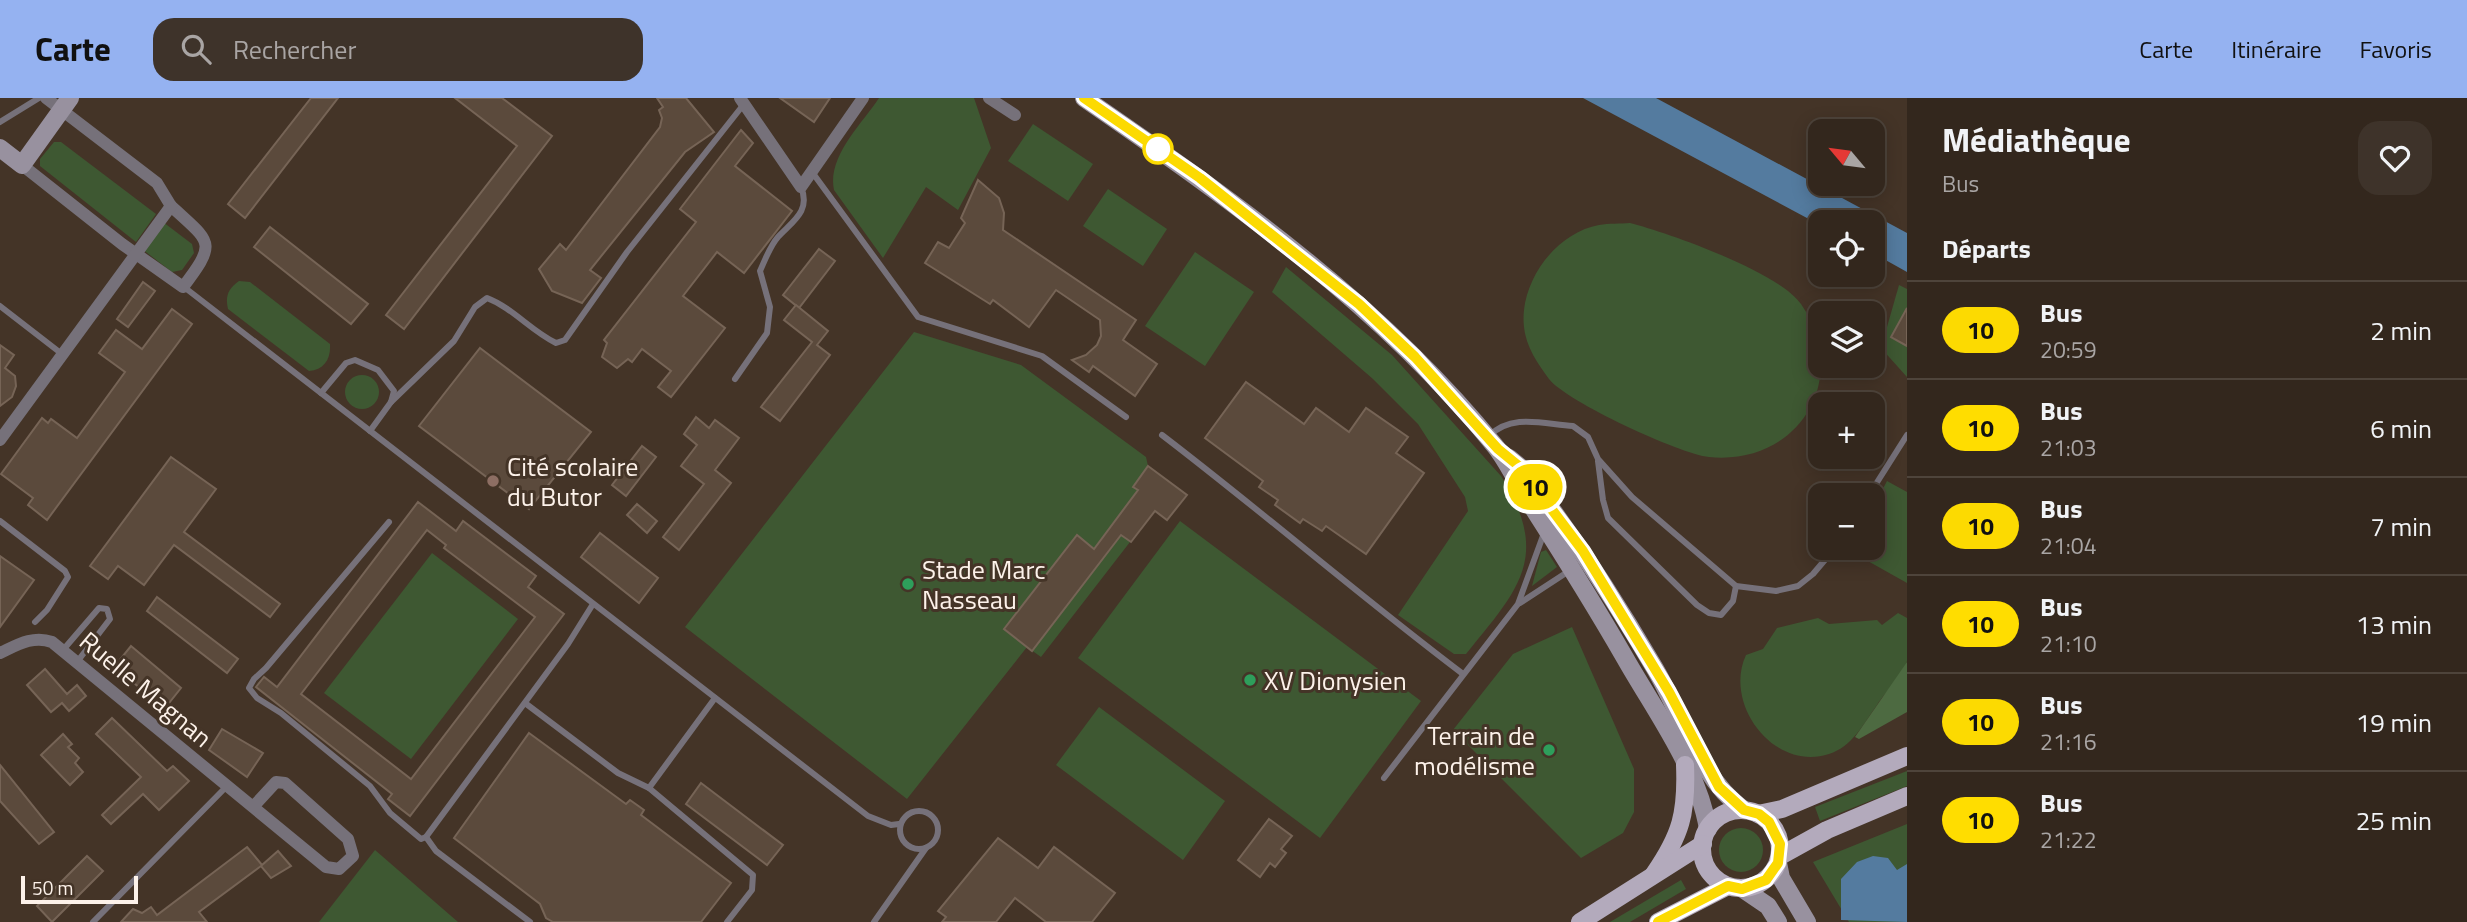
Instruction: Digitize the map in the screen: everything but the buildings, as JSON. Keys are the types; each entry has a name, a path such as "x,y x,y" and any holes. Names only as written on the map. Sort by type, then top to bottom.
{"main road":[{"path":"1084,98 1200,178 1359,304 1415,357 1493,443 1520,467 1583,551 1669,692 1719,787 1776,832 1782,878 1807,922"},
{"path":"0,148 22,166 66,104"},
{"path":"1493,443 1573,568 1685,765 1699,794 1708,870 1768,906 1779,922"},
{"path":"1580,922 1650,880 1705,837 1724,815 1782,809 1907,756"},
{"path":"1650,880 1675,842 1686,792 1685,765"},
{"path":"1658,922 1735,888 1766,880 1779,860 1827,830 1907,796"}],"street":[{"path":"22,166 134,253 183,287 206,257 204,237 171,205 157,183 66,104 46,98"},
{"path":"742,101 801,187 863,98"},
{"path":"989,98 1015,115"},
{"path":"0,440 171,205"},
{"name":"Ruelle Magnan","path":"0,653 41,638 63,650 227,786 326,867 339,869 352,856 348,839 285,783 276,782 253,807"}],"lane":[{"path":"0,121 39,98"},
{"path":"370,431 391,402 454,341 475,307 487,298 503,304 545,338 556,343 565,340 627,252 742,101"},
{"path":"812,172 918,317 1042,356 1126,417"},
{"path":"735,379 767,333 770,307 760,271 776,239 801,215 805,196 801,187"},
{"path":"183,287 868,816 891,825 899,824"},
{"path":"0,306 62,354"},
{"path":"321,393 346,363 355,360 378,370 389,382 394,391 391,402"},
{"path":"1493,443 1499,426 1513,420 1573,426 1588,437 1598,459 1632,497 1736,586 1776,591 1798,586 1814,574 1825,560"},
{"path":"1162,435 1341,576 1372,606 1463,674"},
{"path":"1877,483 1907,435"},
{"path":"1598,459 1608,518 1662,573 1709,613 1721,615 1736,594 1736,586"},
{"path":"0,521 68,577 47,610 35,622"},
{"path":"389,522 249,688 257,698 281,713 370,786 390,813 421,839 426,837 525,703 593,604"},
{"path":"1518,604 1538,544 1547,530 1565,526"},
{"path":"1384,778 1518,604 1573,568 1583,551"},
{"path":"63,650 99,608 107,609 110,619 77,662"},
{"path":"649,788 715,698"},
{"path":"525,703 618,773 649,788 753,875 752,890 727,922"},
{"path":"93,922 227,786"},
{"path":"874,922 926,848 938,836 935,819 928,813 907,813 899,824 901,839 908,846 926,848"},
{"path":"426,837 436,851 530,922"}],"green space":[{"path":"879,98 974,98 991,148 958,210 926,187 883,258 834,190 833,178 840,154"},
{"path":"1033,124 1093,164 1068,201 1008,161"},
{"path":"54,142 61,142 156,214 136,242 40,166 40,159"},
{"path":"1108,189 1167,229 1143,266 1083,226"},
{"path":"163,222 192,244 194,253 182,270 172,272 142,249"},
{"path":"1630,223 1722,255 1770,279 1801,304 1808,318 1808,378 1819,378 1816,392 1808,392 1808,412 1791,432 1769,447 1741,456 1709,457 1695,454 1625,426 1560,389 1549,379 1530,348 1525,334 1524,310 1527,294 1543,262 1555,249 1568,238 1599,225"},
{"path":"1195,252 1254,292 1205,366 1145,326"},
{"path":"1286,267 1392,355 1501,476 1516,504 1524,529 1526,551 1522,571 1501,611 1466,654 1454,654 1398,615 1468,511 1465,497 1418,424 1373,379 1272,292"},
{"path":"239,281 250,282 330,344 328,359 322,366 309,371 228,309 228,293"},
{"path":"1899,285 1907,289 1907,377 1885,352 1885,334"},
{"name":"Stade Marc Nasseau","path":"914,332 1021,365 1146,457 1148,466 1187,495 1167,520 1154,511 1041,657 1027,647 907,799 685,627"},
{"path":"362,375 374,380 379,392 374,404 362,409 350,404 345,392 350,380"},
{"path":"1887,481 1907,492 1907,583 1866,560 1885,560"},
{"name":"XV Dionysien","path":"1180,521 1421,701 1320,838 1078,658"},
{"path":"1546,550 1557,567 1532,586 1541,552"},
{"path":"432,553 518,619 411,759 324,693"},
{"path":"1898,613 1907,618 1905,666 1862,727 1844,746 1829,754 1809,757 1790,753 1773,744 1758,730 1748,713 1742,694 1741,674 1746,655 1763,649 1777,628 1818,618 1829,624 1877,620 1882,625"},
{"name":"Terrain de modélisme","path":"1572,627 1634,769 1634,812 1623,833 1581,858 1453,730 1513,654"},
{"path":"1907,662 1907,712 1859,739 1855,737"},
{"path":"1099,707 1225,801 1183,860 1056,765"},
{"path":"1907,771 1907,786 1820,821 1815,807"},
{"path":"1907,824 1907,922 1849,922 1813,862"},
{"path":"1741,828 1757,834 1763,850 1757,866 1741,872 1725,866 1719,850 1725,834"},
{"path":"375,850 458,922 319,922"},
{"path":"1681,880 1686,889 1630,922 1610,922"}],"water":[{"path":"1583,98 1656,98 1808,180 1808,196 1838,196 1864,210 1808,210 1808,219"},
{"path":"1885,221 1907,233 1907,272 1885,260"},
{"path":"1873,856 1888,858 1897,870 1907,864 1907,922 1841,920 1841,879 1857,862"}],"bus line":[{"name":"10","path":"1084,98 1200,178 1359,304 1415,357 1498,449 1520,467 1583,551 1669,692 1719,787 1744,810 1759,814 1769,822 1780,844 1778,863 1766,880 1742,889 1728,886 1692,902 1658,922"}],"place":[{"name":"Cité scolaire du Butor","path":"493,481"},
{"name":"Stade Marc Nasseau","path":"908,584"},
{"name":"XV Dionysien","path":"1250,680"},
{"name":"Terrain de modélisme","path":"1549,750"}]}
